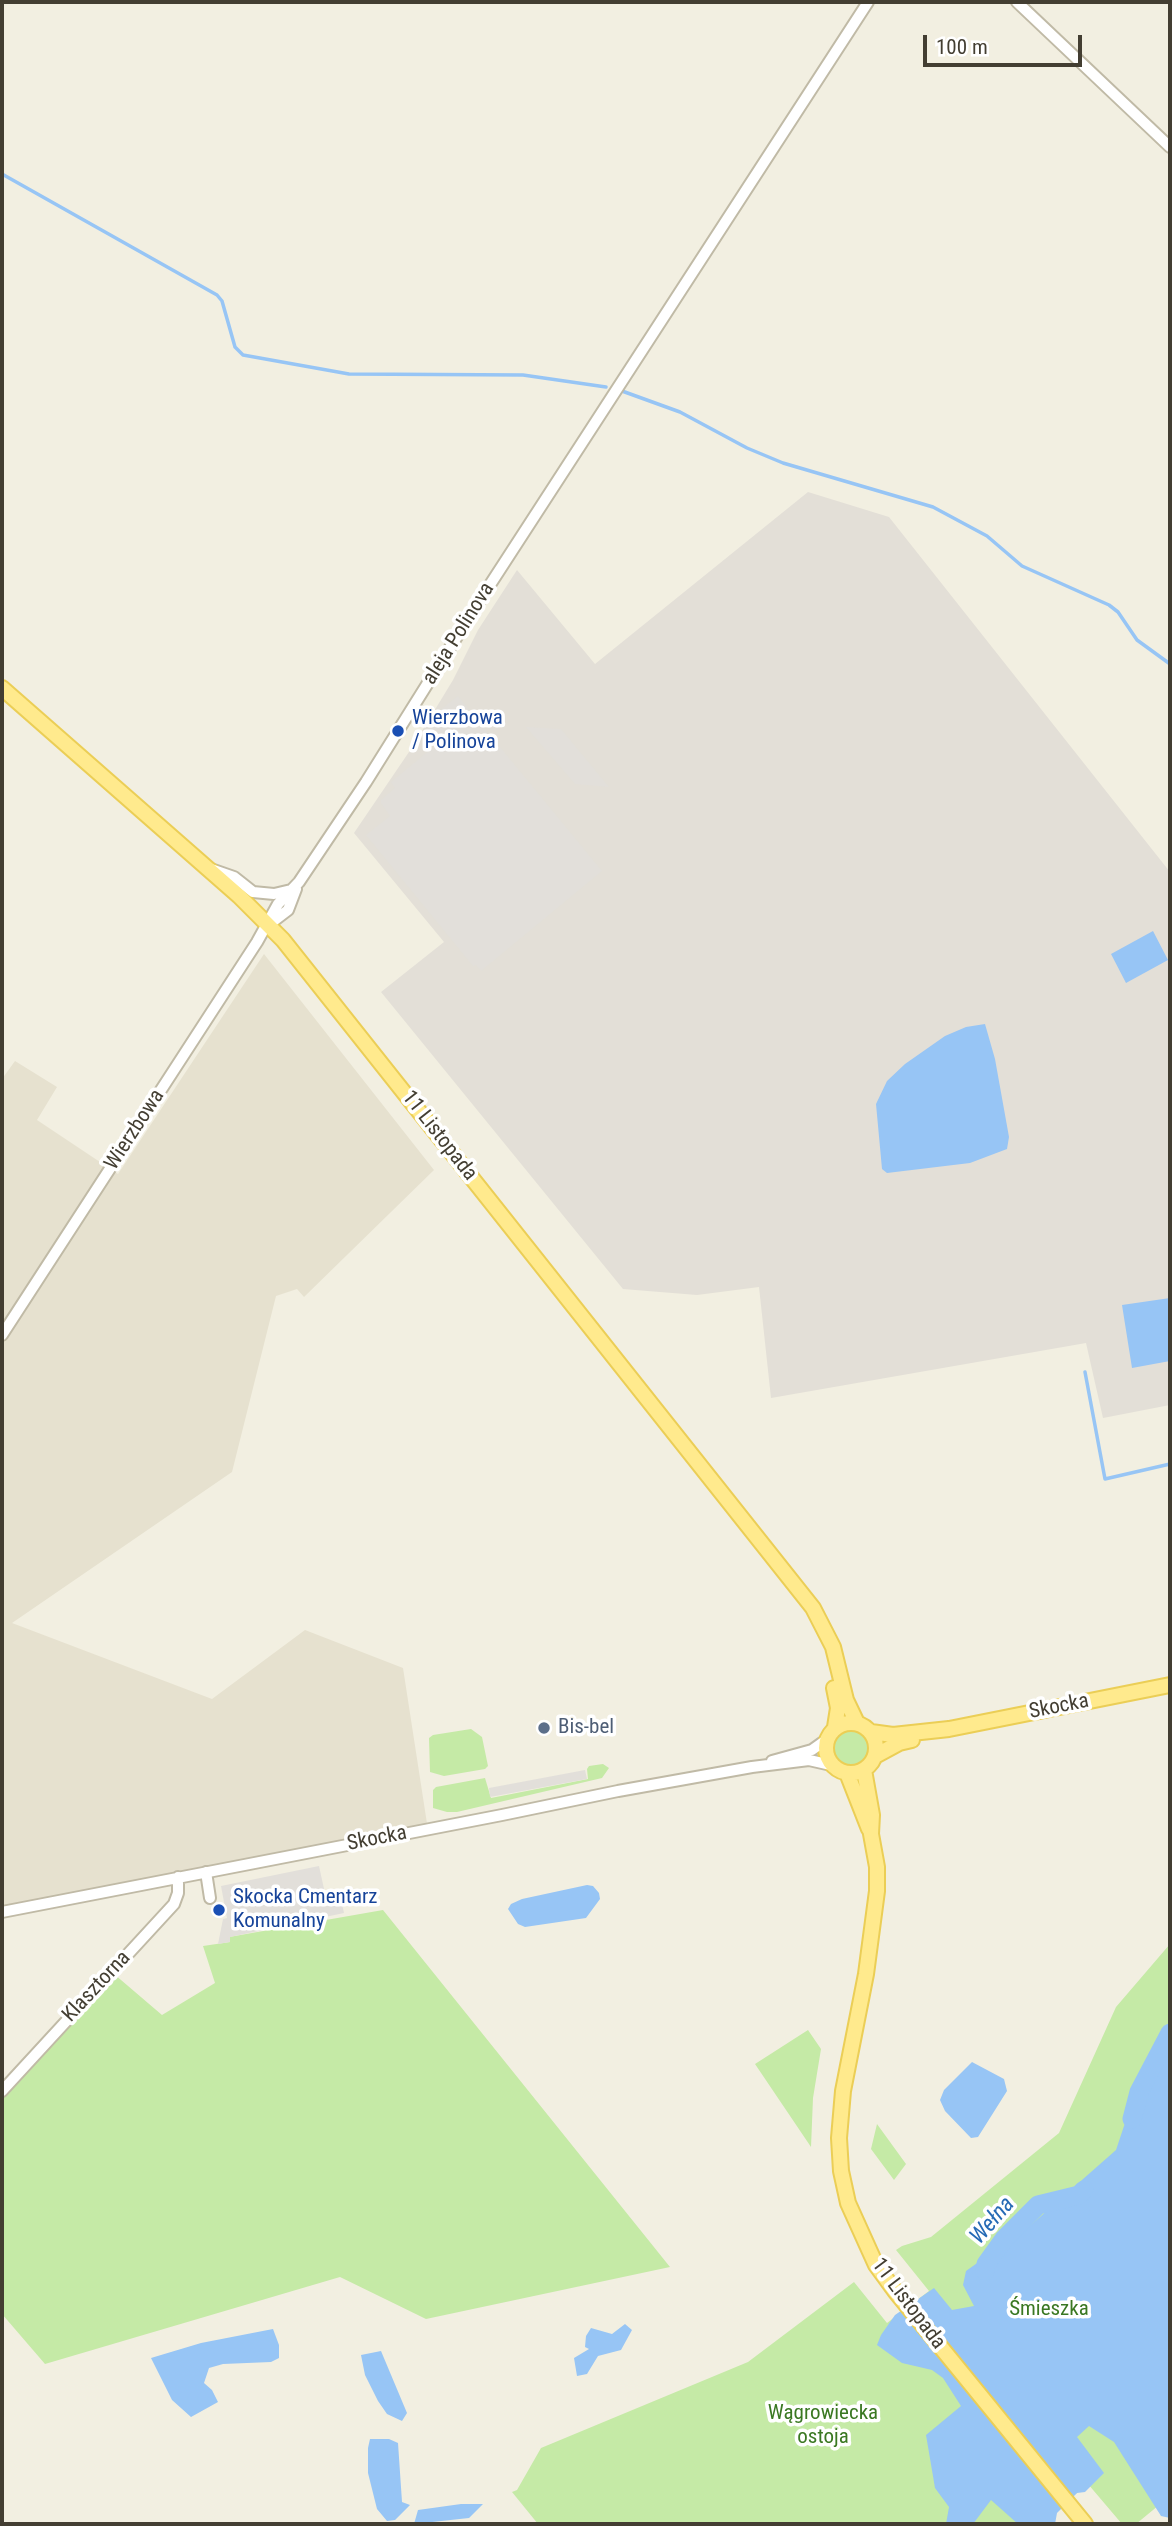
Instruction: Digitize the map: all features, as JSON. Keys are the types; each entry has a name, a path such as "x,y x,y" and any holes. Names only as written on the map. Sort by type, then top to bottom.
{"main road":[{"name":"11 Listopada","path":"2,688 268,925 806,1598 819,1616 833,1647 846,1700 857,1723"},
{"name":"11 Listopada","path":"826,1631 838,1708 831,1734"},
{"name":"Skocka","path":"871,1732 894,1735 949,1729 1170,1685"},
{"path":"857,1723 871,1732 875,1739 875,1755 864,1770 847,1773 831,1765 827,1757 831,1734 842,1724 857,1723"},
{"name":"Skocka","path":"875,1755 899,1744 949,1729"},
{"name":"11 Listopada","path":"864,1770 872,1815 871,1834"},
{"name":"11 Listopada","path":"847,1773 871,1834 877,1867 877,1891 866,1974 843,2091 839,2137 841,2171 848,2203 876,2265 895,2291 1085,2524"}],"street":[{"name":"aleja Polinova","path":"268,925 288,909 295,886 366,782 868,2"},
{"path":"1017,2 1170,147"},
{"path":"205,867 234,877 253,892 275,894 295,886"},
{"name":"Wierzbowa","path":"3,1329 268,925"},
{"name":"Skocka","path":"752,1767 812,1750 831,1734"},
{"name":"Skocka","path":"2,1912 490,1818 618,1790 808,1760 831,1765"},
{"path":"206,1872 211,1898"},
{"name":"Klasztorna","path":"2,2091 174,1904 178,1893 178,1877"}],"shaded area":[{"path":"808,492 889,517 1170,872 1170,1405 1103,1418 1086,1343 771,1398 759,1287 697,1295 623,1289 381,992 444,942 354,833 411,749 453,680 478,630 517,570 595,664"},
{"path":"458,696 602,871 481,971 476,965 473,966 366,835 390,816 381,800 395,788 391,782 436,745 427,731 443,717 439,711"},
{"path":"526,727 561,729 609,787 575,784"},
{"path":"264,954 434,1170 304,1297 297,1289 276,1296 232,1472 12,1623 212,1699 305,1630 403,1668 428,1830 2,1912 2,1079 15,1061 57,1087 37,1120 118,1174"},
{"path":"585,1770 587,1779 490,1797 489,1788"},
{"path":"319,1866 326,1898 342,1904 344,1913 230,1937 230,1942 218,1944 223,1919 227,1918 221,1886"}],"green space":[{"path":"471,1729 482,1737 488,1766 485,1769 444,1776 430,1772 429,1738"},
{"path":"851,1729 864,1735 870,1748 864,1761 851,1767 838,1761 832,1748 838,1735"},
{"path":"603,1764 609,1768 602,1778 457,1812 433,1808 433,1790 436,1787 485,1778 491,1798 588,1779 589,1766"},
{"path":"383,1910 670,2267 426,2319 340,2277 45,2364 2,2314 2,2097 114,1974 162,2015 215,1983 203,1946 230,1942 229,1937"},
{"name":"Wągrowiecka ostoja","path":"1170,1944 1170,2496 1136,2524 1122,2524 1088,2484 1045,2519 1049,2524 538,2524 512,2492 517,2490 541,2448 748,2362 854,2282 887,2323 929,2291 896,2250 931,2237 1059,2133 1116,2007"},
{"path":"808,2030 821,2049 813,2098 811,2147 755,2064"},
{"path":"877,2124 906,2164 894,2180 871,2149"}],"water":[{"path":"1153,931 1168,960 1126,983 1111,954"},
{"path":"985,1024 995,1059 1009,1137 1007,1149 970,1163 887,1173 882,1169 876,1104 887,1081 905,1064 945,1036 966,1027"},
{"path":"1170,1298 1170,1361 1132,1368 1122,1305"},
{"path":"593,1886 600,1899 586,1918 525,1927 518,1924 508,1909 511,1904 522,1899"},
{"name":"Śmieszka","path":"1170,2035 1170,2518 1161,2516 1114,2442 1089,2426 1077,2437 1104,2473 1085,2492 1077,2493 1057,2513 1055,2524 1018,2524 991,2500 973,2524 946,2524 949,2507 935,2488 926,2435 961,2406 943,2378 932,2370 902,2363 877,2345 881,2335 895,2315 934,2288 952,2310 974,2306 963,2285 966,2271 1032,2224 1116,2150 1127,2117"},
{"path":"972,2062 1004,2079 1007,2091 978,2137 971,2138 945,2111 940,2100 944,2090"},
{"path":"625,2324 632,2330 621,2350 598,2356 587,2374 577,2376 574,2358 589,2349 585,2347 586,2336 591,2328 612,2334"},
{"path":"273,2329 279,2345 279,2358 271,2362 223,2364 209,2368 204,2383 212,2390 218,2402 191,2417 172,2400 151,2358 201,2343"},
{"path":"381,2351 407,2413 402,2421 387,2414 365,2375 361,2355"},
{"path":"370,2439 389,2439 398,2443 402,2502 410,2505 395,2520 387,2521 377,2509 368,2473"},
{"path":"483,2504 469,2518 414,2524 418,2510"}],"waterway":[{"path":"2,174 217,295 222,301 235,347 243,355 349,374 523,375 606,387"},
{"path":"622,391 680,412 747,448 783,463 933,507 987,536 1022,566 1109,605 1118,612 1137,640 1170,664"},
{"path":"1085,1372 1105,1479 1170,1464"},
{"name":"Wełna","path":"1132,2119 1139,2092 1170,2033"},
{"name":"Wełna","path":"985,2271 986,2264 1004,2239 1038,2205 1079,2195 1084,2190"}],"place":[{"name":"Wierzbowa / Polinova","path":"398,731"},
{"name":"Bis-bel","path":"544,1728"},
{"name":"Skocka Cmentarz Komunalny","path":"219,1910"}]}
